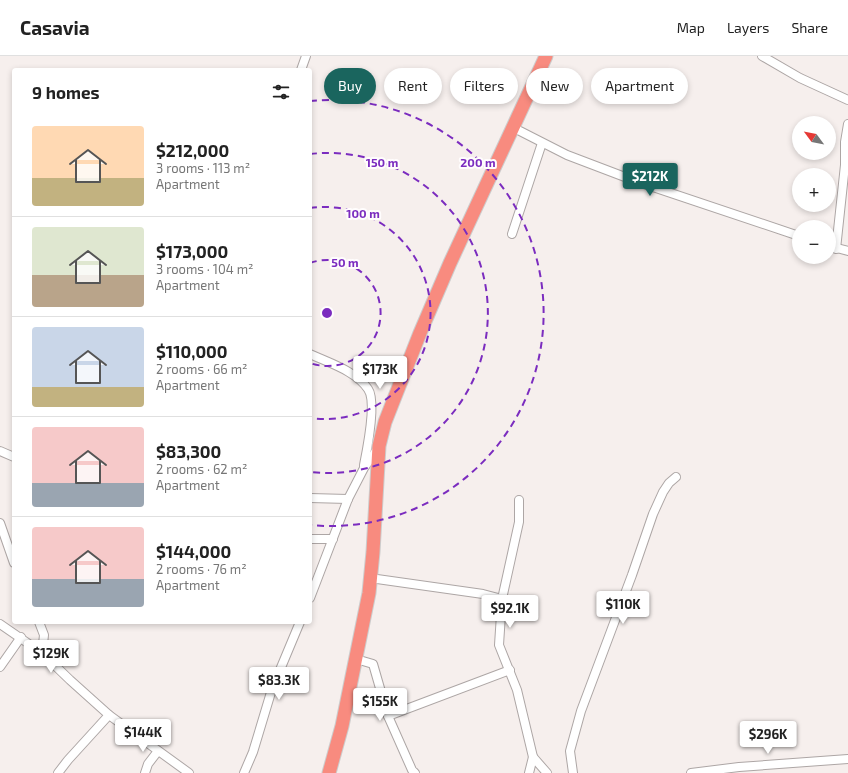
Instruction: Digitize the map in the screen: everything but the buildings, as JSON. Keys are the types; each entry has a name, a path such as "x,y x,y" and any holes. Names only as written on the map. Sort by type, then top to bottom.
{"highway":[{"path":"329,773 342,726 356,659 370,578 373,552 379,446 385,422 420,333 450,263 514,128 546,56"}],"street":[{"path":"302,68 306,56"},
{"path":"762,56 800,78 848,100"},
{"path":"836,226 845,165 845,142 848,124"},
{"path":"514,128 567,155 638,182 792,234"},
{"path":"512,234 542,143"},
{"path":"836,248 848,250"},
{"path":"312,355 359,379 370,390 372,406 364,468"},
{"path":"312,593 348,499 364,468 379,446"},
{"path":"0,451 12,456"},
{"path":"573,773 570,751 581,711 632,575 653,514 663,492 676,477"},
{"path":"312,498 348,499"},
{"path":"519,500 519,522 502,599 499,644 517,690 533,757 529,773"},
{"path":"0,523 12,557"},
{"path":"312,539 333,539"},
{"path":"370,578 483,594 502,599"},
{"path":"0,624 21,637 42,653 109,716 189,773"},
{"path":"40,624 44,635 42,653"},
{"path":"244,773 253,752 272,689 299,624"},
{"path":"0,667 21,637"},
{"path":"356,659 373,664 388,716 412,770 415,773"},
{"path":"388,716 510,670"},
{"path":"58,773 68,760 109,716"},
{"path":"145,773 148,764 158,751"},
{"path":"533,757 547,773"},
{"path":"691,773 739,767 848,759"}]}
